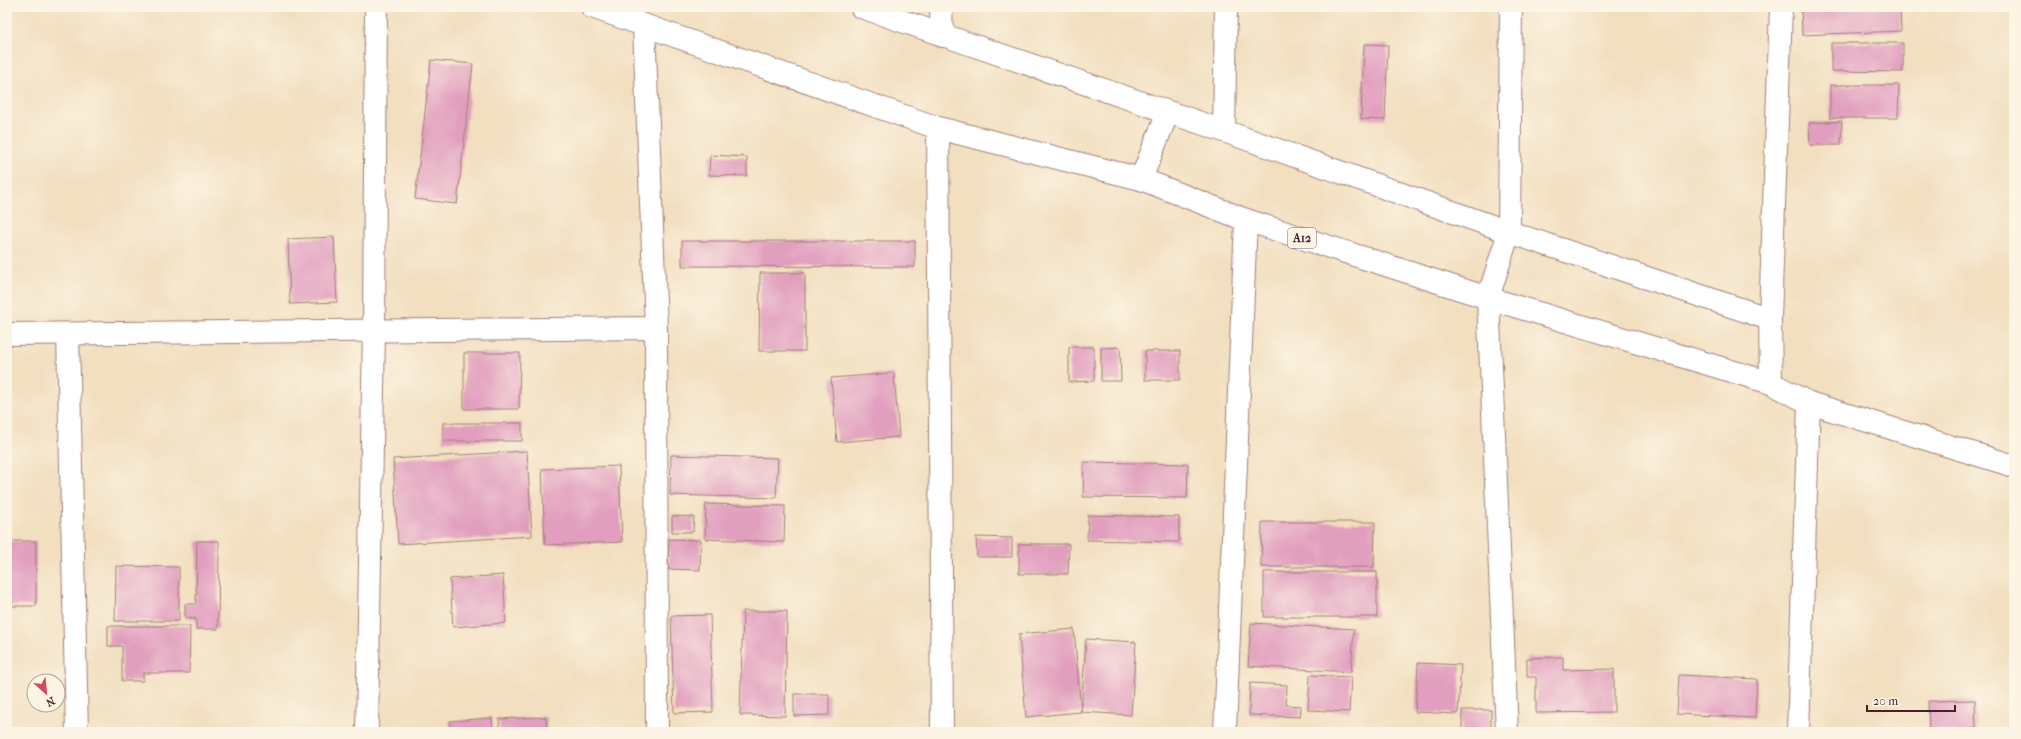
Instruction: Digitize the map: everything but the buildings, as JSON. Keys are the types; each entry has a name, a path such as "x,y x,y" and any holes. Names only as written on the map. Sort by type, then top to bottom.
{"street":[{"path":"367,732 374,330 376,7"},
{"name":"A12","path":"592,7 938,128 1142,179 1246,220 1488,298 1771,383 1810,403 2014,466"},
{"path":"861,7 942,36 1224,131 1509,232 1770,319"},
{"path":"941,7 942,36"},
{"path":"1224,131 1226,7"},
{"path":"1507,732 1488,298 1509,232 1511,7"},
{"path":"1771,383 1770,319 1782,7"},
{"path":"644,25 656,328 657,732"},
{"path":"1142,179 1168,112"},
{"path":"938,128 942,732"},
{"path":"1225,732 1246,220"},
{"path":"7,334 656,328"},
{"path":"68,334 77,732"},
{"path":"1798,732 1810,403"}]}
